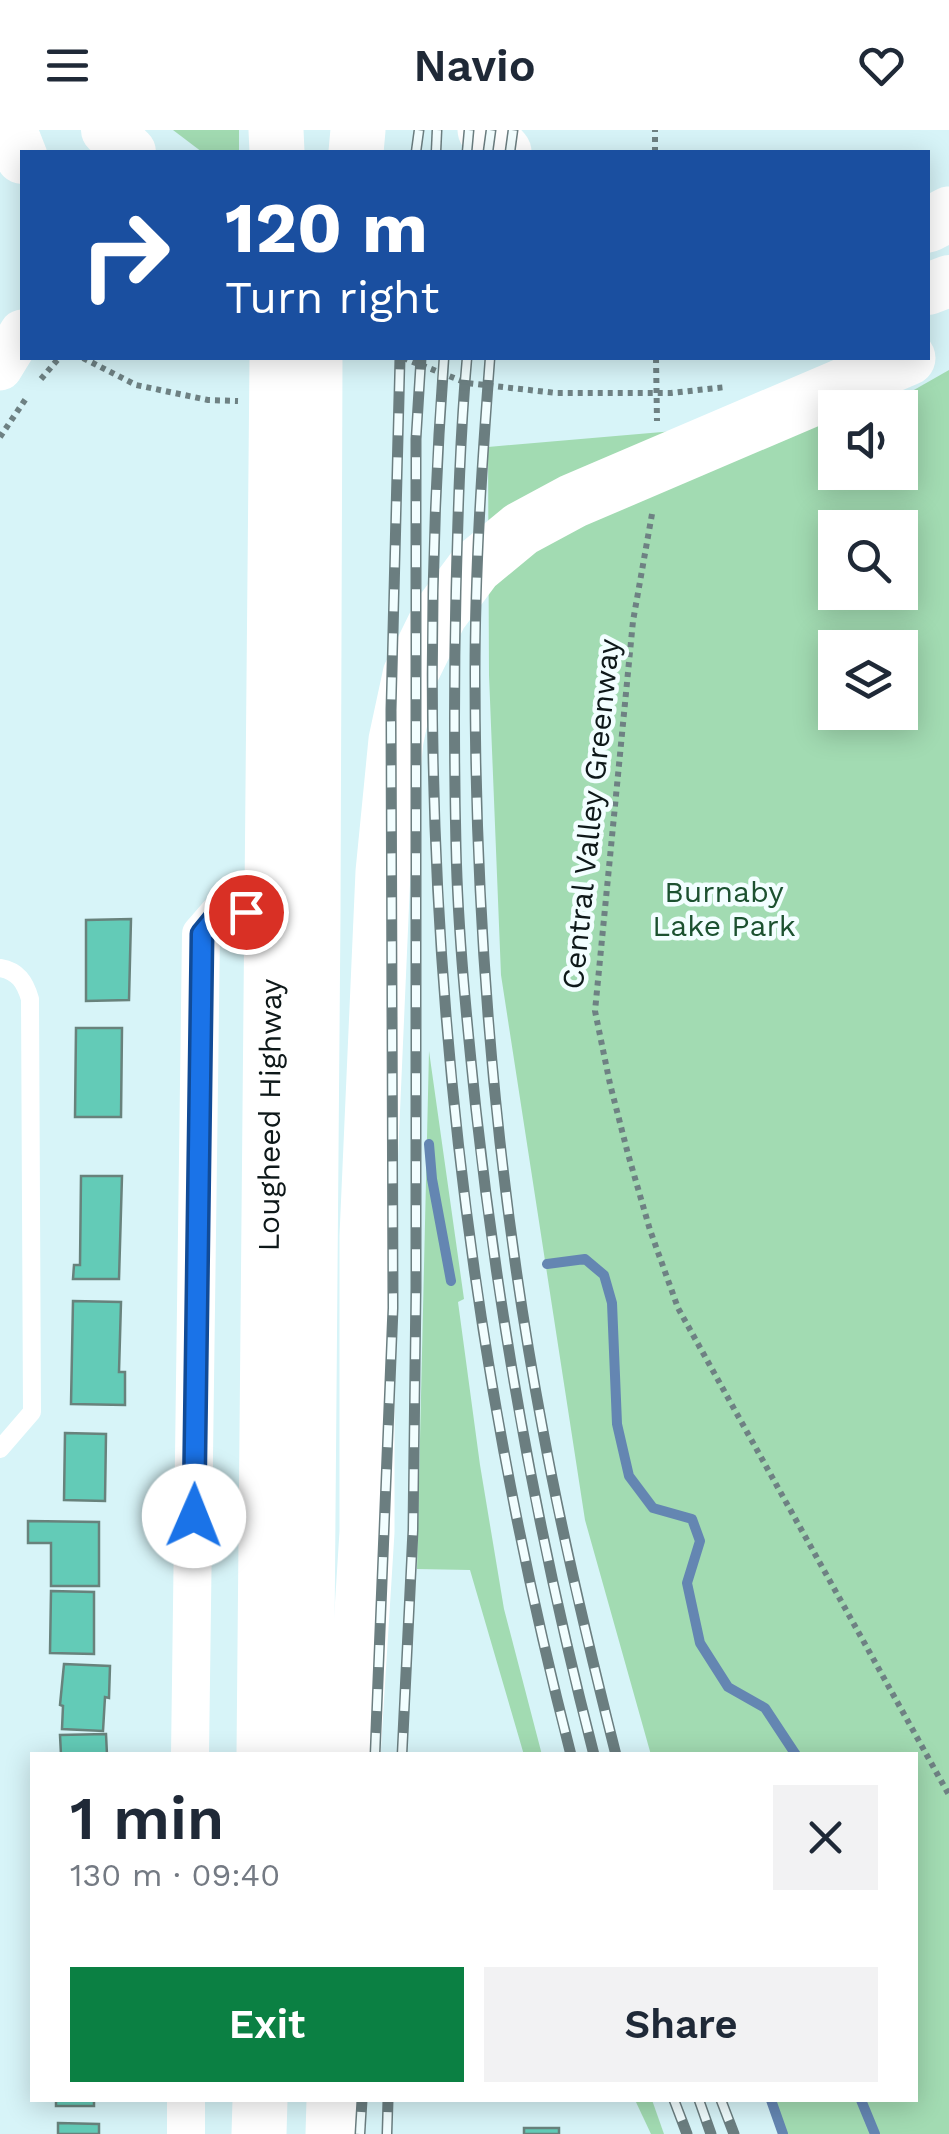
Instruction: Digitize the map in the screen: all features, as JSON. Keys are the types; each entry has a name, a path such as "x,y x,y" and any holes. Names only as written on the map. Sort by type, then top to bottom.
{"main road":[{"path":"106,130 128,150"},
{"path":"485,130 502,150"},
{"name":"Lougheed Highway","path":"264,1752 277,360"},
{"name":"Lougheed Highway","path":"306,1752 315,360"},
{"path":"315,440 327,360"},
{"path":"353,1752 368,1532 367,1236 383,872 396,740 410,675 440,614 475,567 520,529 572,502 903,360"},
{"path":"260,2102 260,2134"},
{"path":"302,2102 302,2134"},
{"path":"333,2134 334,2102"}],"street":[{"path":"0,368 20,335"},
{"path":"190,1752 202,934 221,911 270,914"},
{"path":"186,2102 186,2134"}],"lane":[{"path":"0,968 19,976 30,999 32,1392 32,1412 0,1449"}],"path":[{"path":"87,360 136,386 208,400 245,402"},
{"path":"408,360 467,383 556,393 671,393 728,386"},
{"path":"656,360 657,422"},
{"name":"Central Valley Greenway","path":"652,499 652,519 633,621 595,1011 610,1084 650,1230 678,1308 949,1795"}],"green space":[{"path":"173,130 239,130 239,150 199,150"},
{"name":"Burnaby Lake Park","path":"949,370 949,2134 785,2134 772,2102 918,2102 918,1752 650,1752 585,1520 501,975 489,675 488,447 818,418 818,490 918,490 918,390 914,390"},
{"path":"429,1051 464,1299 458,1302 480,1465 504,1609 541,1752 523,1752 470,1570 417,1569"},
{"path":"636,2102 653,2102 664,2134 651,2134"}],"building":[{"path":"131,919 129,1000 86,1001 86,920"},
{"path":"76,1028 122,1028 121,1117 75,1117"},
{"path":"81,1176 122,1176 119,1279 73,1279 74,1265 80,1265"},
{"path":"73,1301 121,1302 119,1372 125,1372 125,1405 71,1404"},
{"path":"65,1433 106,1434 105,1501 64,1500"},
{"path":"28,1521 99,1522 99,1586 51,1586 51,1543 28,1543"},
{"path":"51,1591 94,1592 94,1654 50,1653"},
{"path":"64,1664 110,1666 103,1731 62,1729"},
{"path":"106,1734 107,1752 61,1752 60,1735"},
{"path":"56,2102 94,2102 94,2106 56,2106"},
{"path":"58,2123 99,2124 99,2134 58,2134"},
{"path":"524,2128 559,2128 559,2134 524,2134"}],"waterway":[{"path":"429,1144 451,1281"},
{"path":"547,1264 585,1259 604,1275 612,1303 617,1424 629,1476 653,1508 692,1519 700,1541 687,1583 700,1643 728,1687 765,1708 794,1752"},
{"path":"772,2102 783,2134"},
{"path":"862,2102 875,2134"}],"railway":[{"path":"416,150 419,130"},
{"path":"436,150 437,130"},
{"path":"467,150 469,130"},
{"path":"488,150 491,130"},
{"path":"510,150 513,130"},
{"path":"375,1752 393,1308 391,710 400,360"},
{"path":"402,1752 413,1530 416,439 421,360"},
{"path":"444,360 432,711 450,1061 470,1236 496,1410 530,1583 570,1752"},
{"path":"467,360 454,719 457,880 466,1012 509,1354 539,1515 593,1752"},
{"path":"490,360 475,674 479,864 491,1054 513,1244 543,1431 615,1752"},
{"path":"360,2134 362,2102"},
{"path":"387,2134 388,2102"},
{"path":"675,2102 687,2134"},
{"path":"700,2102 711,2134"},
{"path":"722,2102 734,2134"}],"route":[{"path":"194,1516 202,934 221,911 246,912"}]}
